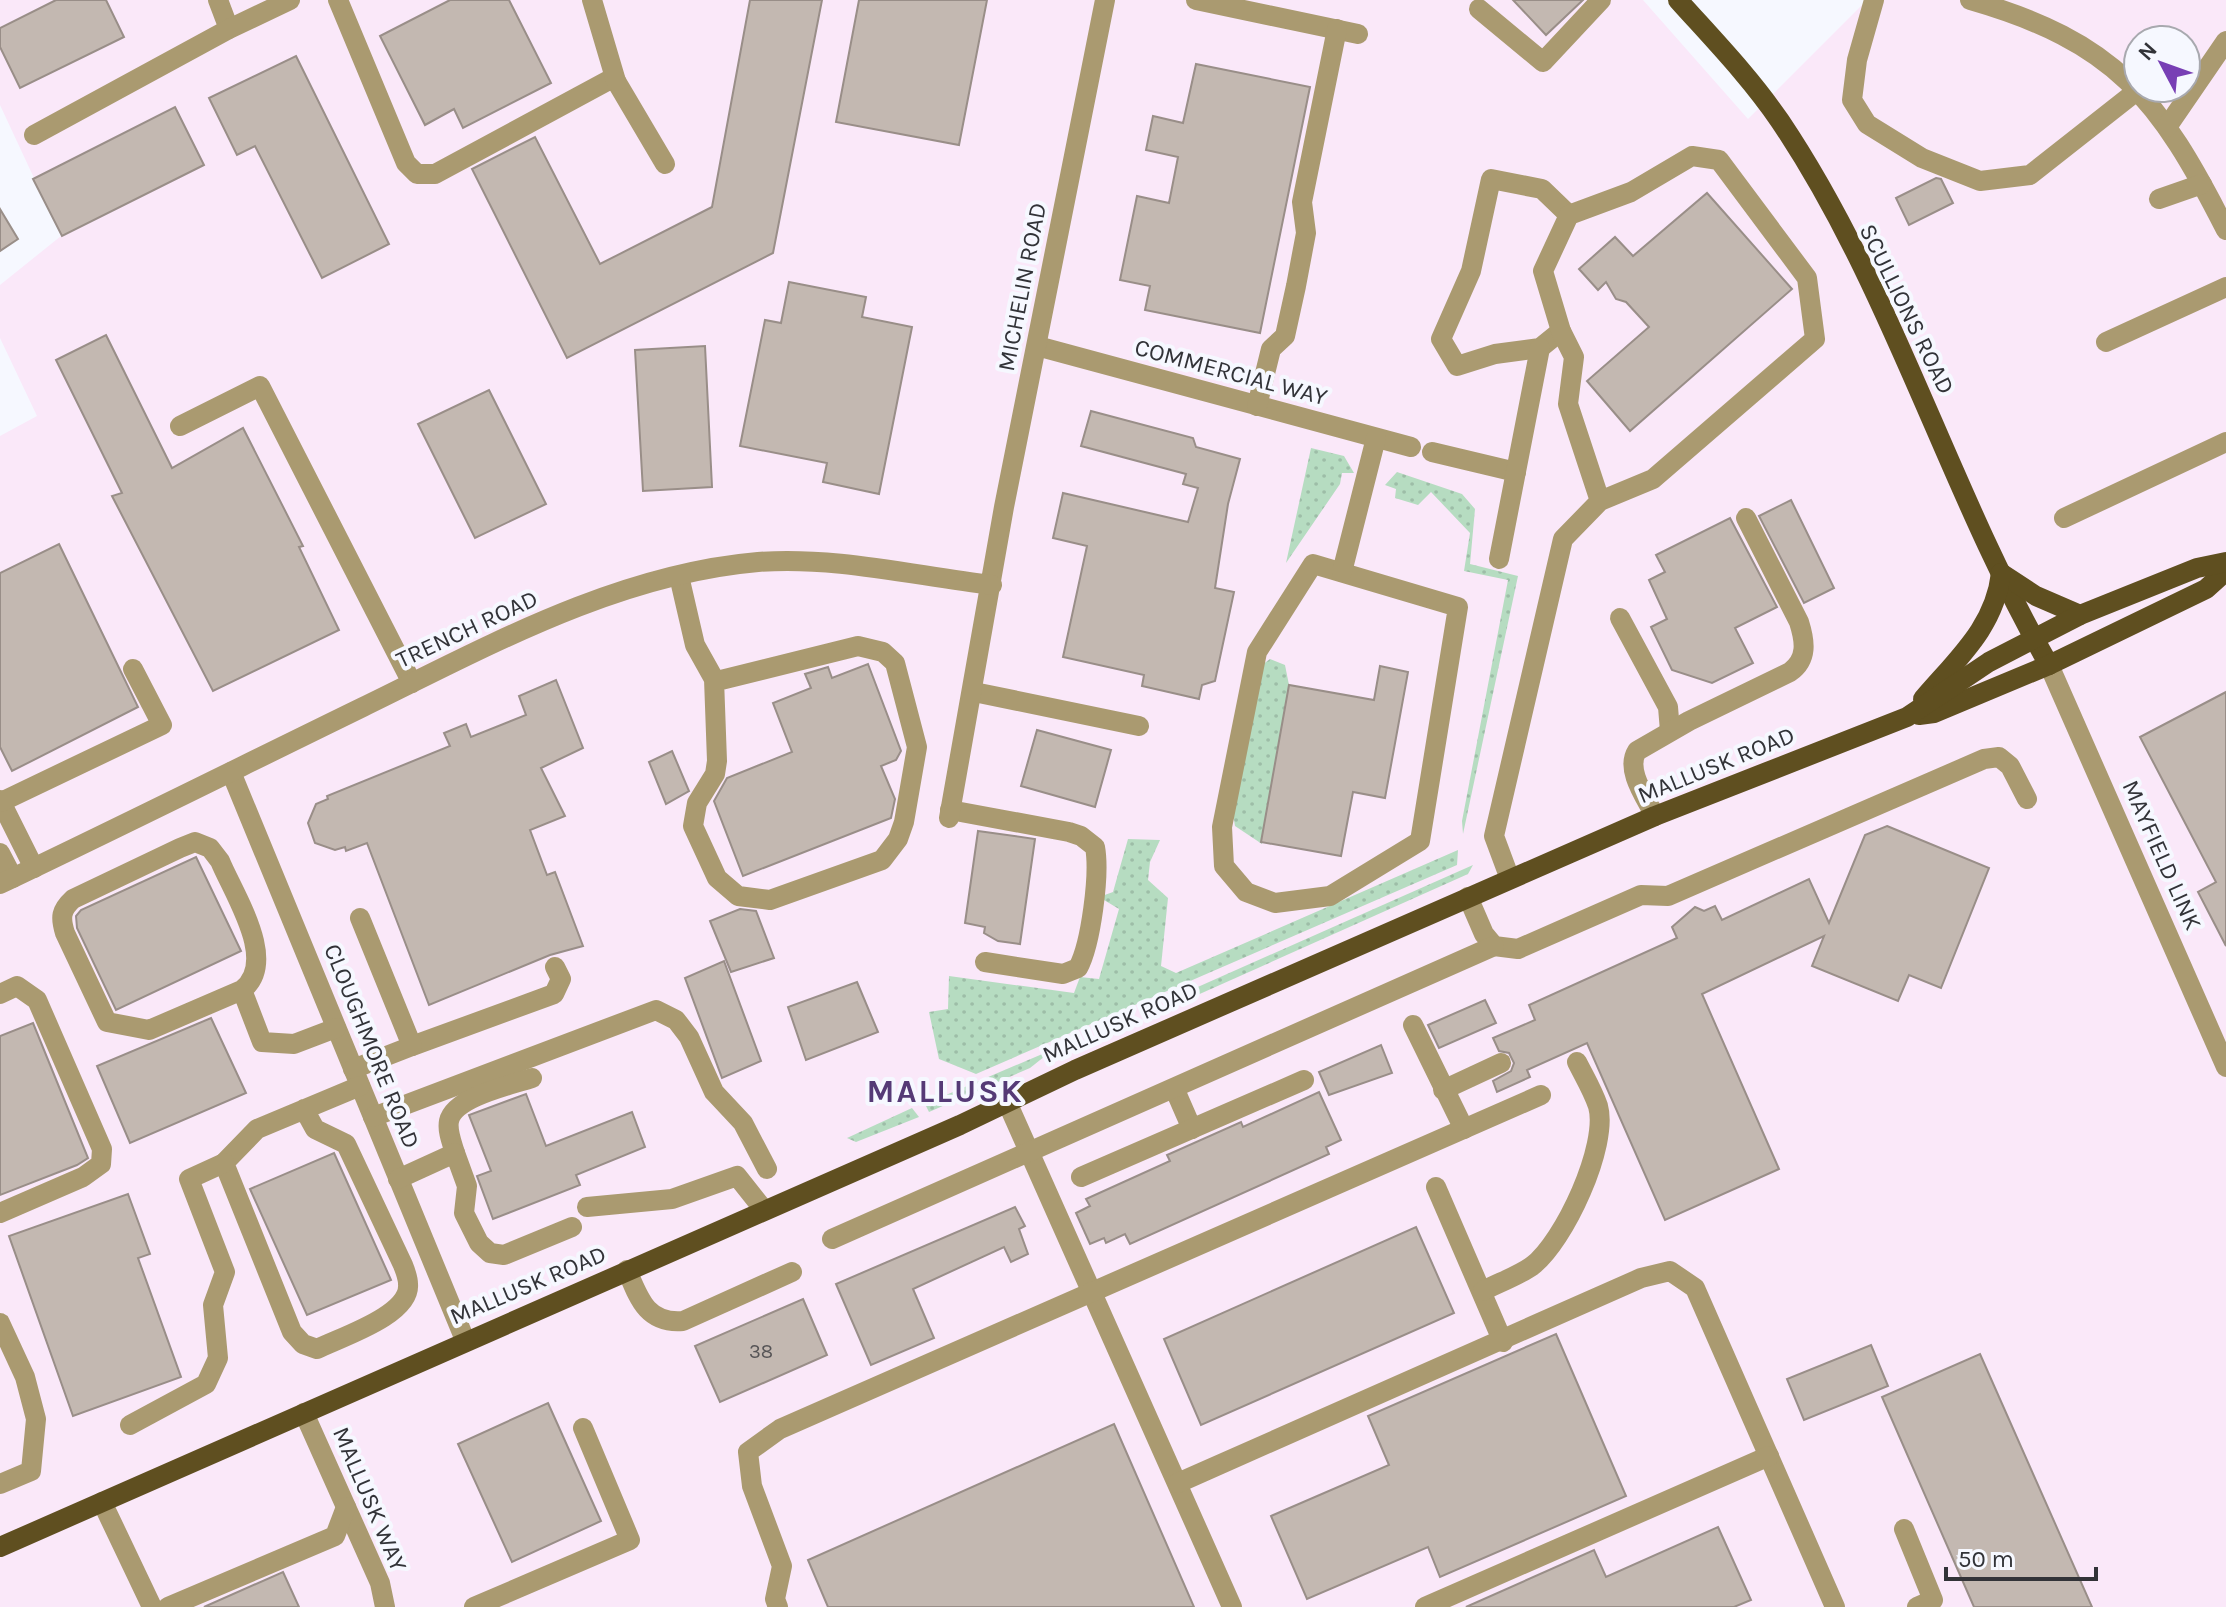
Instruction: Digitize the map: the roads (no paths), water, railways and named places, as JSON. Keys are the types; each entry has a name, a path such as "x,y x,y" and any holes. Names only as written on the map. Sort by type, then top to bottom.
{"main road":[{"name":"SCULLIONS ROAD","path":"1678,0 1780,121 1814,180 1865,273 2001,573 2049,665"},
{"name":"MALLUSK ROAD","path":"0,1547 1468,897 1655,816 1907,717 1989,662 2080,615 2197,568 2226,562"},
{"path":"1907,717 1934,713 2049,665 2206,589 2226,571"},
{"path":"1907,717 1981,631 1998,594 2001,573 2036,596 2080,615"}],"street":[{"path":"218,0 229,29"},
{"path":"34,135 229,29 290,0"},
{"path":"338,0 406,163 417,174 435,174 603,81 616,81"},
{"path":"592,0 616,81 665,164"},
{"name":"MICHELIN ROAD","path":"985,962 1063,974 1078,968 1086,944 1098,862 1095,847 1081,836 1069,832 950,814 1105,0"},
{"path":"1196,0 1358,34"},
{"path":"1479,9 1543,62 1601,0"},
{"path":"1874,0 1857,60 1852,100 1867,124 1922,158 1980,181 2030,175 2122,103"},
{"path":"1970,0 2058,30 2089,48 2122,76"},
{"path":"1257,406 1271,349 1285,336 1296,286 1306,233 1302,202 1337,29"},
{"path":"2167,127 2217,69 2226,41"},
{"path":"2149,104 2202,184 2226,230"},
{"path":"1510,879 1494,836 1551,580 1563,539 1600,501 1653,479 1815,339 1807,278 1719,160 1692,156 1631,192 1569,215 1543,271 1561,331 1574,357 1568,404 1600,501"},
{"path":"1561,331 1540,348 1495,354 1457,366 1441,339 1471,271 1491,179 1542,189 1569,215"},
{"path":"2159,199 2202,184"},
{"path":"2106,342 2226,287"},
{"name":"COMMERCIAL WAY","path":"1037,346 1411,447"},
{"path":"1499,559 1540,348"},
{"path":"180,426 260,386 412,683"},
{"path":"1342,572 1376,438"},
{"path":"2064,518 2226,442"},
{"path":"1432,452 1516,472"},
{"path":"1655,816 1636,778 1634,756 1648,743 1670,731 1790,672 1802,658 1804,637 1799,622 1746,518"},
{"name":"TRENCH ROAD","path":"6,881 412,683 590,601 679,576 758,562 831,563 992,585"},
{"path":"1313,564 1342,572 1458,607 1420,841 1330,896 1275,903 1246,892 1224,866 1222,827 1257,652 1313,564"},
{"path":"679,576 695,645 714,679 717,761 715,774 697,803 693,826 717,878 738,896 770,900 882,860 898,839 904,822 917,747 895,663 883,652 858,646 721,680 714,679"},
{"path":"1620,618 1668,707 1670,731"},
{"name":"MAYFIELD LINK","path":"2049,665 2226,1067"},
{"path":"34,868 0,801 162,725 133,669"},
{"path":"974,692 1139,726"},
{"path":"832,1239 1175,1090 1494,946 1518,949 1641,895 1668,896 1984,759 1999,757 2010,766 2027,799"},
{"name":"CLOUGHMORE ROAD","path":"231,772 465,1340"},
{"path":"195,842 210,848 220,861 258,949 258,968 253,982 242,990 149,1030 107,1022 65,933 60,919 64,908 73,899 180,848 195,842"},
{"path":"0,853 6,881"},
{"path":"1468,897 1484,934 1494,946"},
{"path":"360,918 412,1046"},
{"path":"130,1425 206,1384 218,1358 213,1305 225,1272 189,1179 224,1163 257,1129 304,1109 412,1046 554,994 561,979 555,967"},
{"path":"0,994 17,986 37,1000 102,1149 101,1164 83,1177 0,1213"},
{"path":"242,990 262,1042 294,1044 336,1028"},
{"path":"373,1117 656,1010 676,1020 689,1037 714,1092 743,1123 767,1169"},
{"path":"1413,1025 1464,1129"},
{"path":"1483,1291 1532,1265 1554,1242 1580,1196 1600,1129 1598,1107 1577,1062"},
{"path":"1443,1090 1501,1063"},
{"path":"532,1078 467,1101 455,1110 449,1130 467,1186 464,1213 473,1234 490,1253 504,1255 572,1227"},
{"path":"1081,1177 1304,1080"},
{"path":"1175,1090 1192,1129"},
{"path":"778,1607 775,1599 782,1566 752,1486 748,1452 780,1429 1541,1095"},
{"path":"1007,1102 1089,1293 1232,1607"},
{"path":"224,1163 292,1332 303,1344 317,1349 391,1314 403,1302 409,1286 403,1265 346,1144 315,1129 304,1109"},
{"path":"398,1179 455,1153"},
{"path":"587,1207 672,1199 737,1176 764,1210"},
{"path":"1436,1187 1503,1342"},
{"path":"627,1270 643,1308 667,1322 683,1321 792,1272"},
{"path":"1178,1483 1503,1342 1641,1278 1670,1271 1695,1288 1835,1607"},
{"path":"0,1323 25,1377 36,1419 31,1471 0,1483"},
{"name":"MALLUSK WAY","path":"304,1413 380,1583 385,1607"},
{"path":"474,1607 630,1540 583,1428"},
{"path":"1425,1607 1769,1456"},
{"path":"102,1502 152,1607"},
{"path":"168,1607 335,1536 346,1507"},
{"path":"1904,1529 1929,1605"}],"district":[{"name":"MALLUSK","path":"945,1091"}]}
